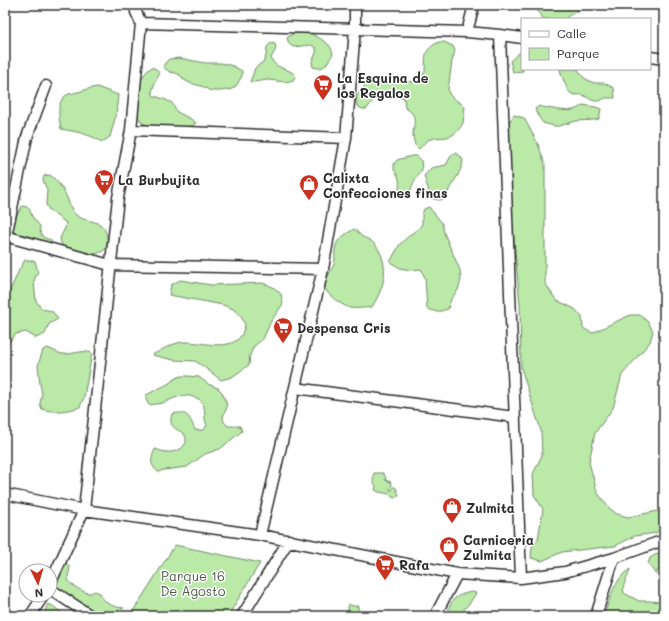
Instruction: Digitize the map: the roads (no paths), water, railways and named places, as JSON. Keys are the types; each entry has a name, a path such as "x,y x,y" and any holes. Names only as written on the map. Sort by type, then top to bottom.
{"street":[{"path":"58,567 84,510 118,198 131,130 141,23 136,12 136,5"},
{"path":"260,535 323,269 346,138 355,29 354,5"},
{"path":"467,32 474,5"},
{"path":"141,23 467,32 521,38"},
{"path":"500,35 521,578"},
{"path":"651,57 664,59"},
{"path":"46,86 27,137 5,238 110,265 323,269"},
{"path":"131,130 346,138"},
{"path":"295,388 515,417"},
{"path":"5,494 84,510 289,540 457,574 521,578 565,572 614,558 664,540"},
{"path":"242,616 289,540"},
{"path":"596,616 614,558"},
{"path":"435,616 457,574"},
{"path":"58,594 91,616"},
{"path":"30,616 39,603"}],"place":[{"name":"La Esquina de los Regalos","path":"323,101"},
{"name":"La Burbujita","path":"104,196"},
{"name":"Calixta Confecciones finas","path":"309,201"},
{"name":"Despensa Cris","path":"283,344"},
{"name":"Zulmita","path":"452,524"},
{"name":"Carniceria Zulmita","path":"449,563"},
{"name":"Rafa","path":"385,581"}],"park label":[{"name":"Parque 16 De Agosto","path":"193,582"}]}
